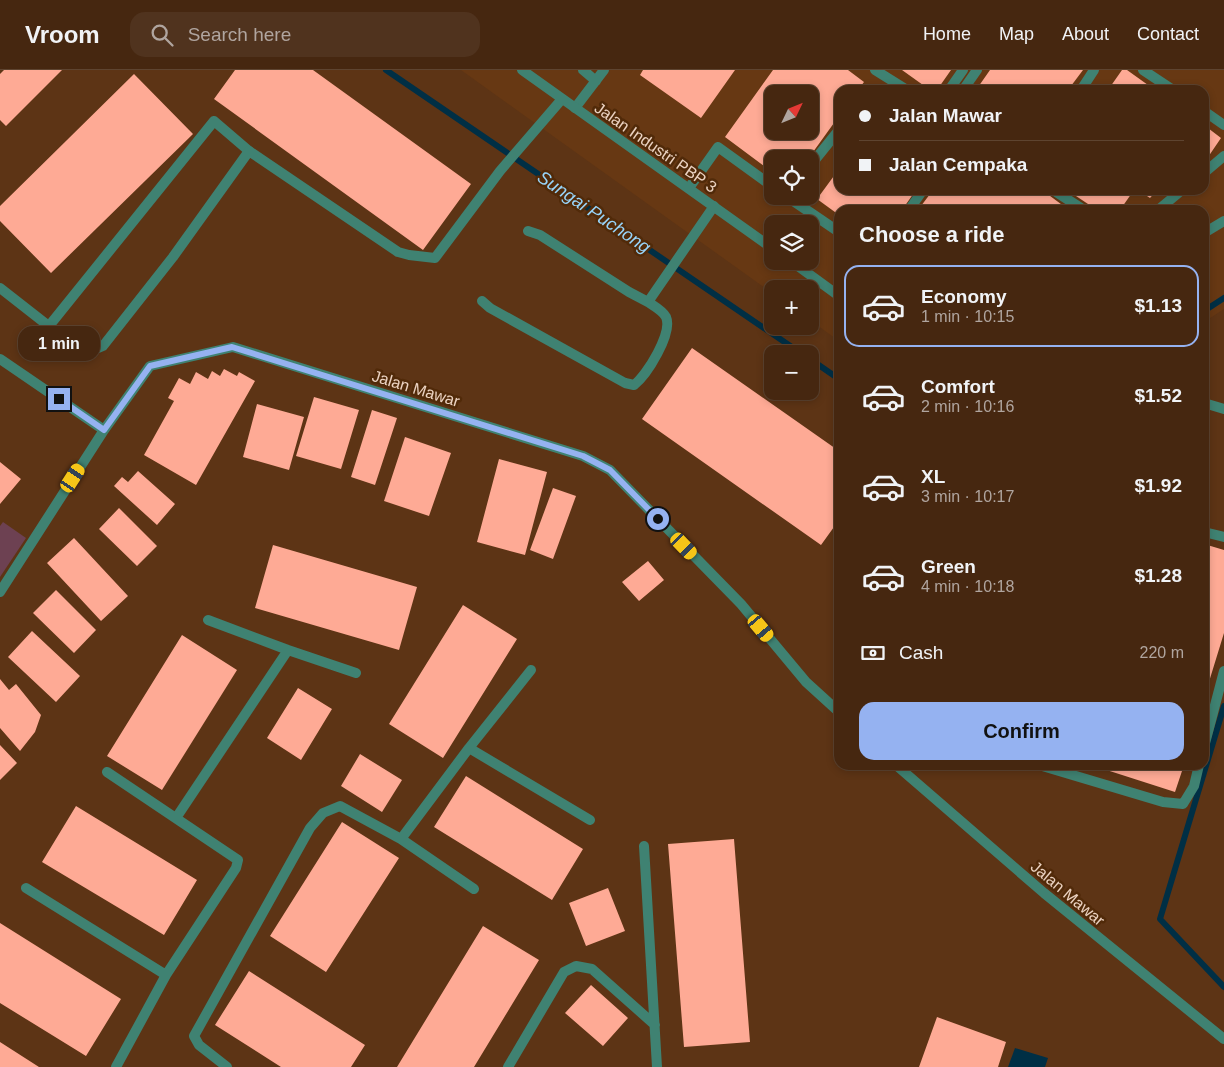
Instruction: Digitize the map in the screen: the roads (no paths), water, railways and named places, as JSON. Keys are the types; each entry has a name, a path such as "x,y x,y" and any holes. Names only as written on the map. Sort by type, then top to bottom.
{"street":[{"name":"Jalan Industri PBP 3","path":"522,70 764,242"},
{"path":"583,70 596,81"},
{"path":"575,108 604,70"},
{"path":"875,70 899,85"},
{"path":"952,85 962,70"},
{"path":"966,85 976,70"},
{"path":"1084,85 1094,70"},
{"path":"1144,70 1166,85"},
{"path":"49,326 214,122 249,151 398,252 435,258 500,171 562,99"},
{"path":"1209,114 1224,124"},
{"path":"819,155 834,136"},
{"path":"689,188 718,147 764,180"},
{"path":"0,288 78,349 89,352 103,346 173,257 249,151"},
{"path":"1209,169 1224,156"},
{"path":"1061,195 1076,205"},
{"path":"1164,205 1176,195"},
{"path":"799,205 834,229"},
{"path":"648,302 714,206"},
{"path":"1209,230 1224,221"},
{"path":"482,301 490,308 625,383 634,385 642,378 655,358 666,330 665,314 540,235 528,231"},
{"path":"803,270 834,292"},
{"name":"Jalan Mawar","path":"0,592 104,430 150,366 232,347 583,456 610,470 740,604 806,682 834,707"},
{"path":"0,358 104,430"},
{"path":"1209,404 1224,409"},
{"path":"1209,533 1224,537"},
{"path":"208,620 288,650 356,672"},
{"path":"176,818 288,650"},
{"path":"401,839 469,748 531,670"},
{"path":"1209,727 1224,671"},
{"path":"469,748 590,820"},
{"name":"Jalan Mawar","path":"904,770 1044,894 1224,1039"},
{"path":"1056,770 1163,802 1183,804 1194,786 1198,770"},
{"path":"107,772 238,860 236,868 166,975 119,1065"},
{"path":"227,1067 199,1046 194,1036 310,828 323,813 340,806 401,839 474,889"},
{"path":"644,846 657,1067"},
{"path":"26,888 166,975"},
{"path":"508,1067 564,972 576,966 592,970 655,1025"}],"water":[{"path":"1015,1048 1048,1058 1045,1067 1008,1067"}],"waterway":[{"name":"Sungai Puchong","path":"386,70 789,345"},
{"name":"Sungai Puchong","path":"1209,308 1224,298"},
{"name":"Sungai Puchong","path":"819,365 834,376"},
{"name":"Sungai Puchong","path":"1209,756 1224,706"},
{"name":"Sungai Puchong","path":"1205,770 1160,919 1224,987"}]}
